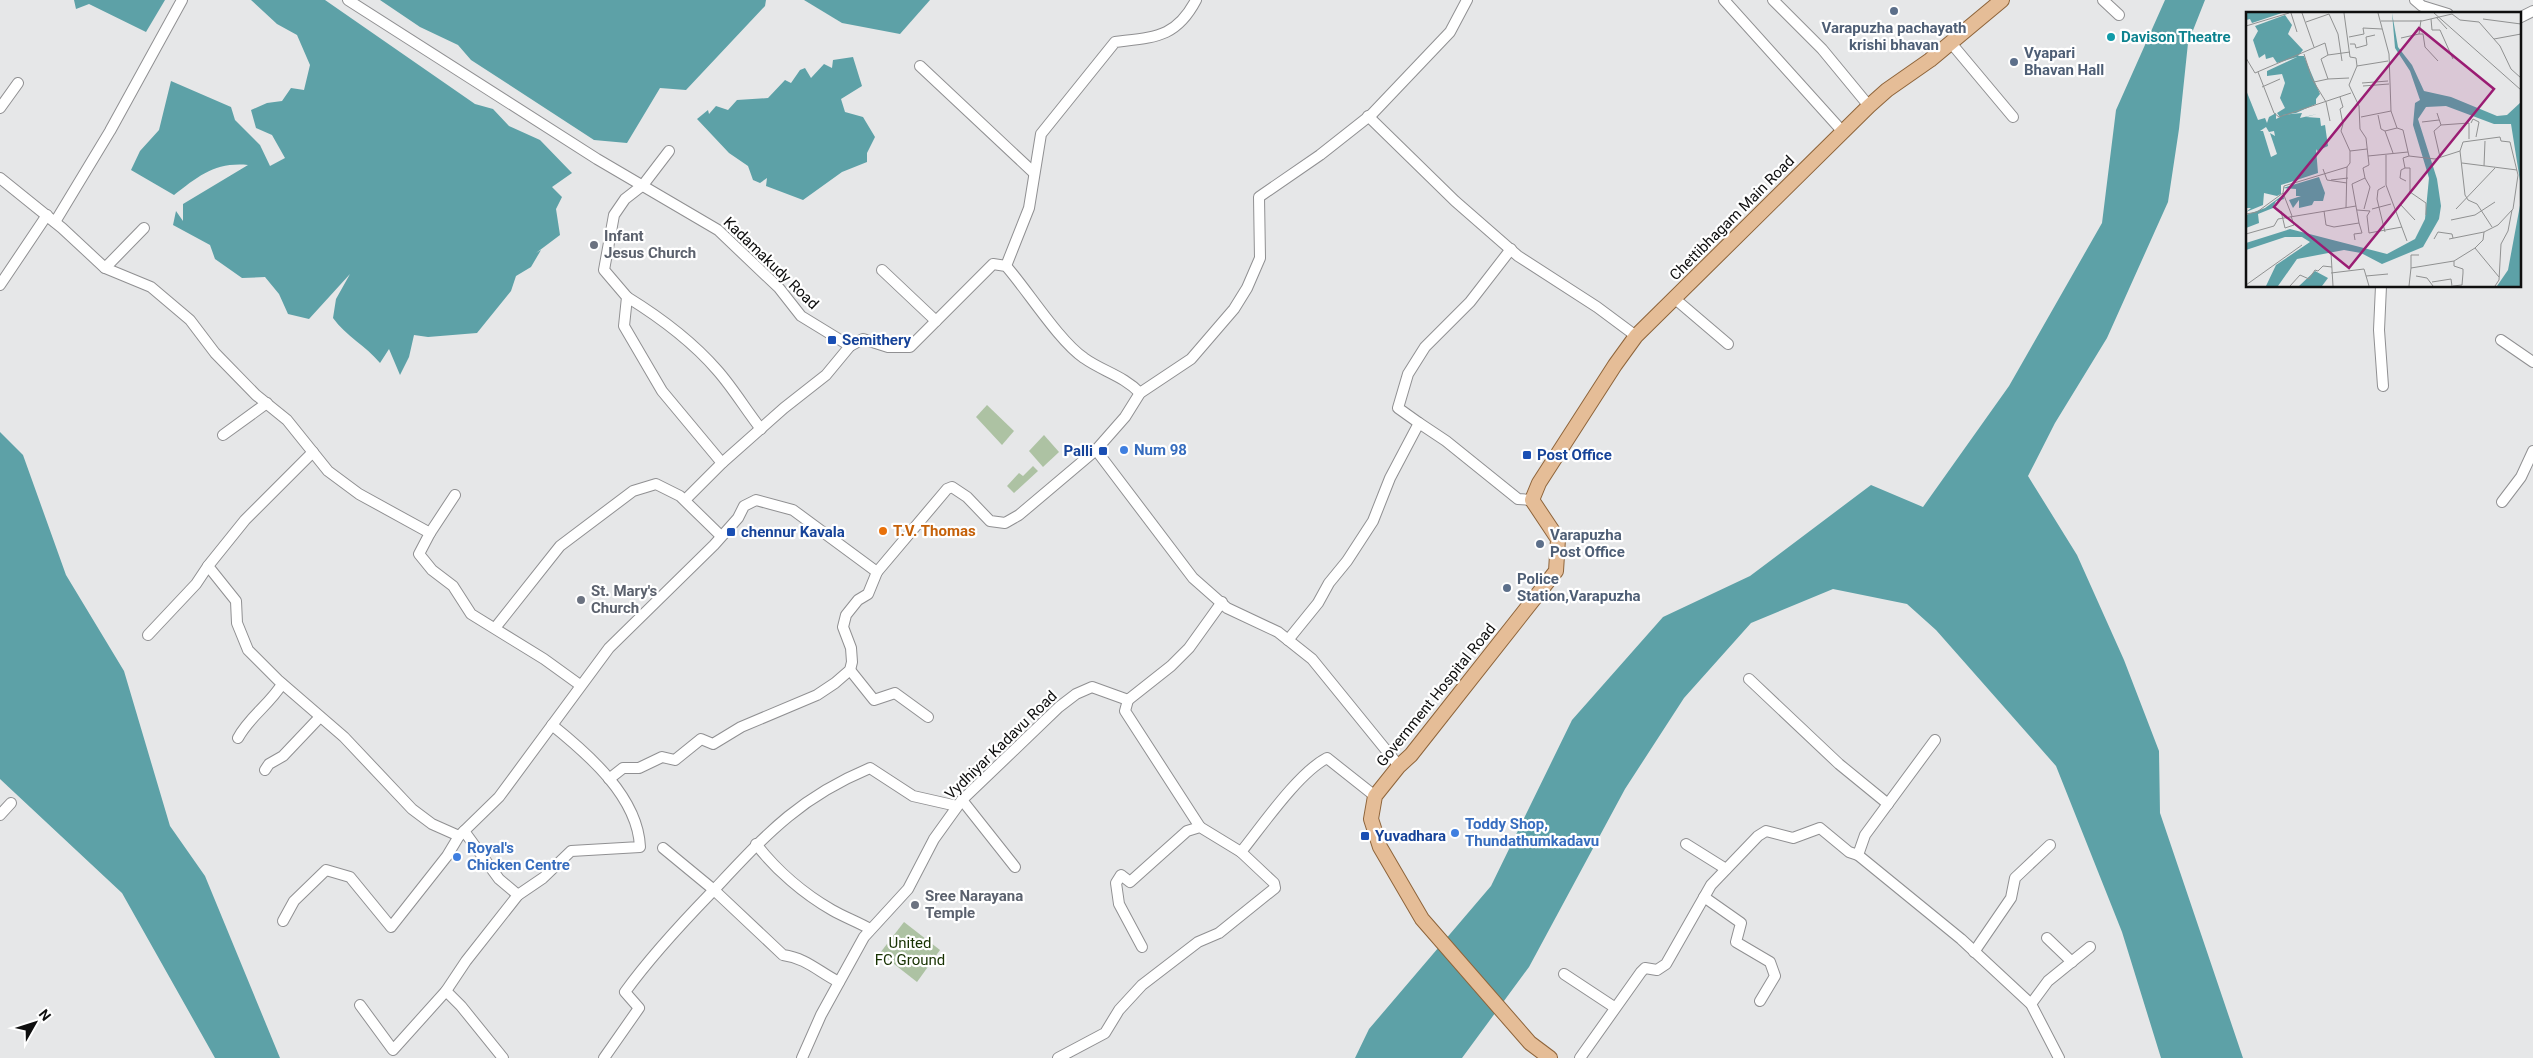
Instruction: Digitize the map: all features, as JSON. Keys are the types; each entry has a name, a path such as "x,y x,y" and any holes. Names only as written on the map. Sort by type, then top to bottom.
{"main road":[{"name":"Chettibhagam Main Road","path":"1532,500 1539,483 1605,380 1636,336 1869,106 1951,44 2002,0"},
{"name":"Government Hospital Road","path":"1532,500 1558,539 1556,571 1411,755 1399,766 1375,796 1371,820 1380,847 1422,919 1530,1043 1550,1058"}],"street":[{"path":"0,285 51,218 110,131 182,0"},
{"name":"Kadamakudy Road","path":"348,0 490,91 718,230 779,288 801,316 850,346"},
{"path":"1006,266 1028,208 1041,134 1115,42 1165,34 1187,18 1196,0"},
{"path":"609,779 623,768 639,768 662,757 675,760 701,739 713,744 741,726 817,695 836,683 850,670 852,662 851,648 843,627 846,615 858,600 868,594 877,572 948,489 952,487 958,490 990,521 1005,523 1019,515 1096,450 1124,417 1140,393 1191,359 1214,334 1247,288 1260,258 1259,198 1320,155 1368,116 1398,88 1450,32 1467,0"},
{"path":"1724,0 1843,132"},
{"path":"1773,0 1822,49 1869,106"},
{"path":"2103,0 2119,15"},
{"path":"2415,0 2422,6 2442,12"},
{"path":"2520,17 2533,10"},
{"path":"1951,44 2012,117"},
{"path":"920,66 1033,172"},
{"path":"0,108 18,84"},
{"path":"1368,116 1455,201 1518,256 1597,307 1636,336"},
{"path":"669,151 643,185 625,198 614,215 604,270 627,297 664,319 718,371 761,429"},
{"path":"0,178 51,218 105,268 151,287 175,306 190,320 215,353 287,420 328,470 358,494 430,533"},
{"path":"105,268 144,228"},
{"path":"1511,250 1470,302 1425,347 1408,374 1398,408 1446,441 1518,499 1532,500"},
{"path":"684,500 722,463 826,375 850,346 863,339 888,347 910,347 993,264 1006,266 1066,340 1084,358 1131,384 1140,393"},
{"path":"882,270 936,321"},
{"path":"2381,288 2379,330 2383,386"},
{"path":"627,297 624,326 662,390 722,463"},
{"path":"1674,298 1728,344"},
{"path":"2501,340 2533,362"},
{"path":"223,435 267,403"},
{"path":"1288,640 1318,603 1329,583 1347,562 1373,521 1390,478 1419,424"},
{"path":"1096,450 1193,578 1222,602 1226,608 1278,632 1312,659 1399,766"},
{"path":"2502,502 2521,477 2533,451"},
{"path":"148,635 196,584 245,520 314,452"},
{"path":"495,628 560,546 633,491 656,484 684,500 721,536"},
{"path":"455,495 430,533 419,554 432,570 453,586 472,614 580,685"},
{"path":"283,921 294,902 326,870 350,877 391,928 447,856 461,833 499,797 609,648 700,560 738,518 744,506 756,500 793,510 877,572"},
{"path":"208,566 236,601 237,623 248,650 282,684 344,737 412,809 432,824 461,833 498,879 518,896"},
{"path":"1058,1058 1069,1056 1105,1033 1119,1010 1142,985 1198,942 1219,933 1275,888 1274,883 1241,852 1200,827 1125,711 1128,700 1171,666 1189,648 1222,602"},
{"path":"850,670 874,700 895,693 928,717"},
{"path":"1749,679 1839,764 1888,804"},
{"path":"238,738 242,730 273,698 282,684"},
{"name":"Vydhiyar Kadavu Road","path":"802,1058 821,1015 870,929 908,889 934,839 959,803 1059,707 1076,694 1092,687 1128,700"},
{"path":"265,770 268,764 283,756 320,717"},
{"path":"360,1005 393,1050 446,991 466,960 518,896 543,878 571,851 606,851 640,847 639,829 609,779 594,760 552,725"},
{"path":"1858,856 1865,836 1935,740"},
{"path":"1241,852 1282,801 1318,763 1327,758 1375,796"},
{"path":"604,1058 639,1008 625,992 645,964 756,844 813,796 838,782 870,768 913,796 959,803 1015,867"},
{"path":"0,814 11,803"},
{"path":"1142,946 1119,904 1116,883 1121,875 1130,882 1187,831 1200,827"},
{"path":"1580,1058 1614,1007 1641,972 1645,968 1657,970 1666,964 1711,885 1758,836 1766,831 1793,838 1820,828 1849,852 1858,856 1974,952 2031,1004 2059,1058"},
{"path":"756,844 768,860 816,899 833,911 870,929"},
{"path":"1686,844 1726,869"},
{"path":"1974,952 2011,898 2015,878 2050,845"},
{"path":"663,848 714,890 783,955 811,964 839,982"},
{"path":"1704,897 1741,923 1736,942 1770,962 1775,976 1760,1001"},
{"path":"2047,938 2072,962"},
{"path":"2031,1004 2048,981 2090,948"},
{"path":"1564,974 1614,1007"},
{"path":"446,991 461,1006 503,1058"}],"green space":[{"path":"987,405 1014,431 1002,445 976,417"},
{"path":"1044,435 1059,452 1043,467 1029,451"},
{"path":"1033,466 1038,471 1014,493 1007,486 1019,473 1023,476"},
{"name":"United FC Ground","path":"904,922 940,950 917,982 880,953"}],"water":[{"path":"74,0 165,0 146,32 89,4 76,9"},
{"path":"251,0 325,0 475,104 493,109 509,126 540,140 572,173 552,187 562,197 556,209 560,235 536,253 541,250 531,267 516,276 511,291 477,333 428,337 414,335 409,357 400,375 389,349 380,363 333,318 336,299 350,274 309,319 288,314 279,294 265,277 242,278 215,259 210,245 173,225 176,211 183,221 183,204 248,165 217,168 200,176 174,195 131,170 140,151 159,130 171,81 231,107 235,120 260,145 270,166 285,158 272,135 256,128 251,110 267,103 282,101 291,88 304,90 310,65 297,35 277,24"},
{"path":"380,0 766,0 765,6 686,90 660,88 627,143 594,140 471,60 458,45 420,27"},
{"path":"804,0 930,0 900,34 842,23"},
{"path":"2165,0 2205,0 2188,43 2179,129 2168,202 2107,338 2055,423 2028,476 2077,555 2124,660 2159,751 2160,813 2243,1058 2161,1058 2122,932 2056,766 1936,630 1907,604 1833,589 1751,623 1684,698 1625,789 1529,967 1462,1058 1355,1058 1369,1029 1491,886 1572,720 1663,617 1750,576 1871,485 1923,507 2009,386 2102,223 2116,110"},
{"path":"853,57 862,86 841,99 845,112 863,117 875,137 867,153 867,162 842,172 803,200 766,186 767,178 760,183 753,180 748,166 729,153 697,119 708,110 709,114 716,106 728,110 737,100 768,98 785,80 791,83 800,70 805,68 811,78 824,64 832,68 833,60"},
{"path":"0,432 23,455 66,575 124,671 170,826 205,876 280,1058 215,1058 122,893 0,779"}],"place":[{"name":"Varapuzha pachayath krishi bhavan","path":"1894,11"},
{"name":"Davison Theatre","path":"2111,37"},
{"name":"Vyapari Bhavan Hall","path":"2014,62"},
{"name":"Infant Jesus Church","path":"594,245"},
{"name":"Semithery","path":"832,340"},
{"name":"Num 98","path":"1124,450"},
{"name":"Palli","path":"1103,451"},
{"name":"Post Office","path":"1527,455"},
{"name":"T.V. Thomas","path":"883,531"},
{"name":"chennur Kavala","path":"731,532"},
{"name":"Varapuzha Post Office","path":"1540,544"},
{"name":"Police Station,Varapuzha","path":"1507,588"},
{"name":"St. Mary's Church","path":"581,600"},
{"name":"Toddy Shop, Thundathumkadavu","path":"1455,833"},
{"name":"Yuvadhara","path":"1365,836"},
{"name":"Royal's Chicken Centre","path":"457,857"},
{"name":"Sree Narayana Temple","path":"915,905"}]}
